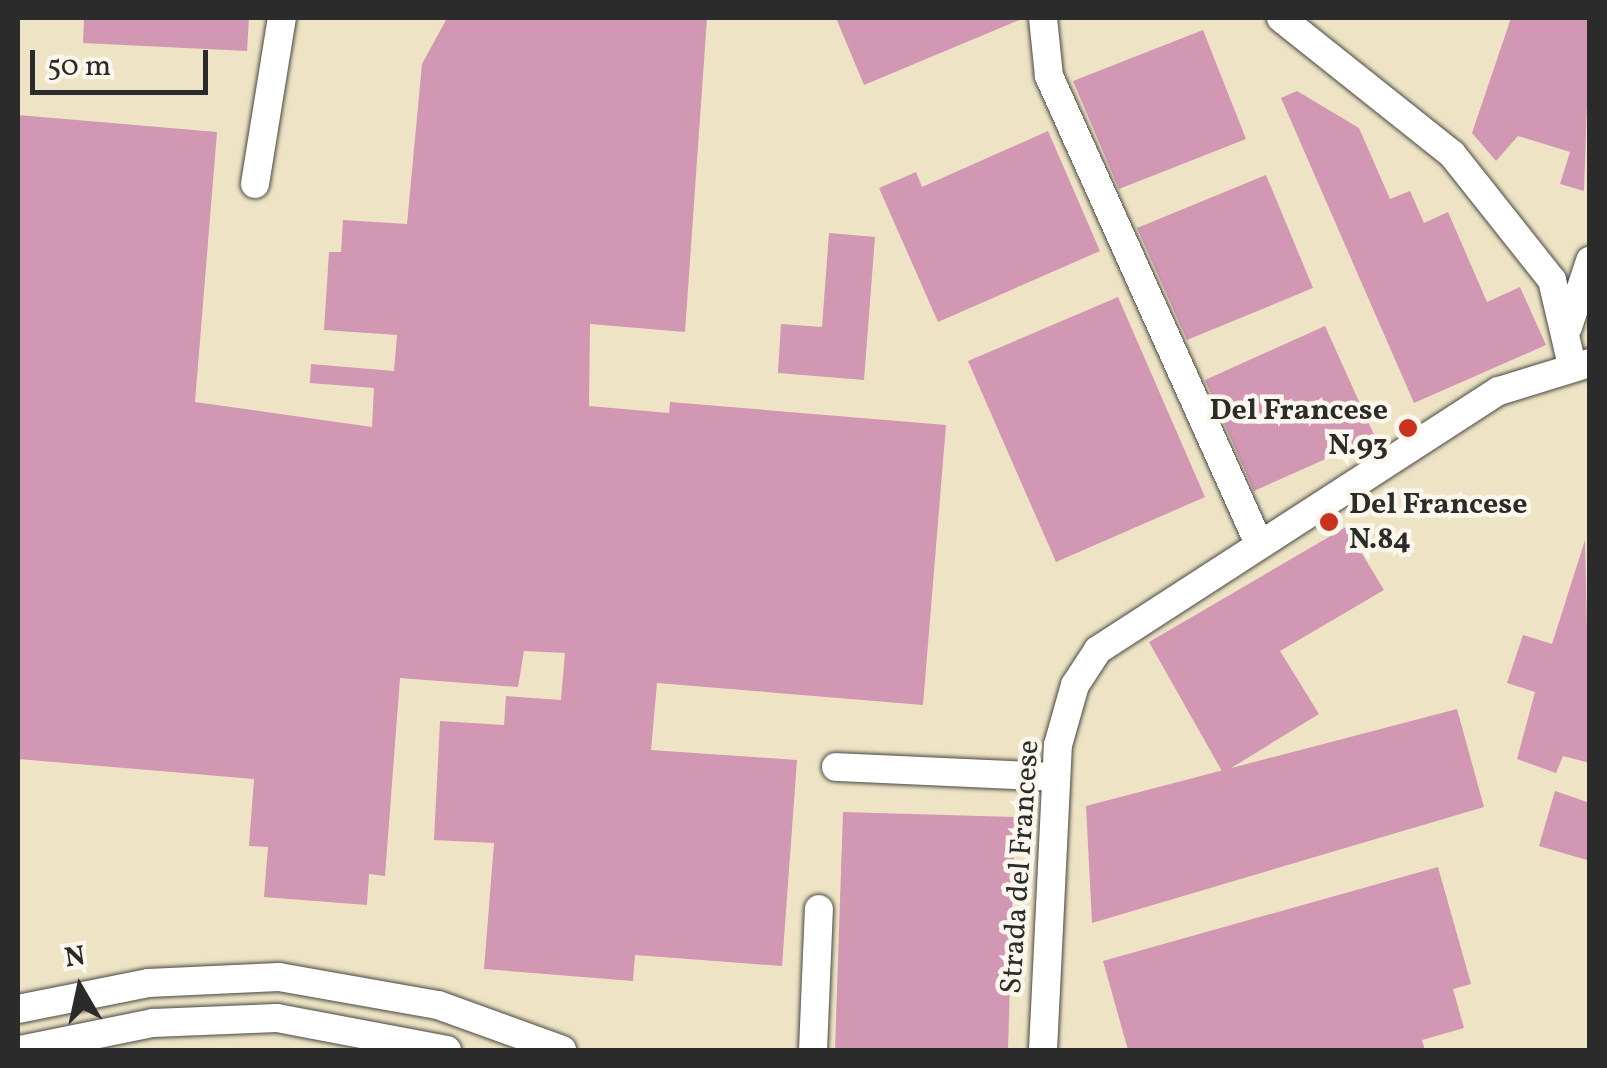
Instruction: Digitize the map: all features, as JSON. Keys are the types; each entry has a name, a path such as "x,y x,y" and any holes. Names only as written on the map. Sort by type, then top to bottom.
{"street":[{"path":"256,184 282,18"},
{"path":"1043,18 1049,76 1259,544"},
{"name":"Strada del Francese","path":"1042,1050 1056,777 1066,706 1098,650 1499,391 1580,364 1552,280 1452,154 1281,18"},
{"name":"Strada del Francese","path":"1568,327 1590,261"},
{"path":"836,767 1056,777"},
{"path":"813,1050 819,909"},
{"path":"18,1009 200,979 279,978 414,1000 562,1050"},
{"path":"200,979 203,1020"},
{"path":"405,1039 414,1000"},
{"path":"20,1050 203,1020 277,1018 405,1039 447,1050"}],"building":[{"path":"84,18 249,18 247,51 83,43"},
{"path":"447,18 707,18 685,332 590,324 589,406 669,413 670,402 946,425 923,705 657,683 651,750 797,760 782,966 635,955 633,981 484,969 494,843 434,840 440,721 504,725 506,696 561,700 565,653 524,651 518,687 400,678 385,876 369,874 367,905 264,897 268,847 249,846 254,779 18,759 18,115 217,132 195,402 372,427 374,388 310,383 311,364 394,371 397,335 324,330 329,252 341,252 343,220 407,224 422,64"},
{"path":"836,18 1024,18 864,85"},
{"path":"1511,18 1590,18 1584,191 1560,184 1570,152 1518,136 1496,161 1472,133"},
{"path":"1203,30 1246,139 1119,189 1073,81"},
{"path":"1297,91 1359,128 1390,199 1410,191 1424,223 1448,212 1487,302 1520,287 1546,345 1414,403 1281,98"},
{"path":"1048,131 1100,251 938,322 879,188 916,172 922,187"},
{"path":"1266,175 1313,288 1187,340 1137,228"},
{"path":"829,233 875,237 864,380 778,373 781,324 822,327"},
{"path":"1118,297 1205,497 1056,562 968,361"},
{"path":"1325,326 1375,437 1254,491 1205,380"},
{"path":"1346,527 1384,590 1280,651 1319,714 1223,773 1149,642"},
{"path":"1585,540 1590,763 1563,756 1556,773 1517,759 1535,692 1507,683 1523,635 1552,644"},
{"path":"1457,709 1484,807 1092,923 1086,806"},
{"path":"1555,791 1590,803 1590,861 1539,846"},
{"path":"843,812 1015,817 1008,1050 835,1050"},
{"path":"1438,867 1471,984 1453,989 1464,1028 1422,1040 1425,1050 1128,1050 1103,961"}],"place":[{"name":"Del Francese N.93","path":"1408,428"},
{"name":"Del Francese N.84","path":"1329,522"}]}
